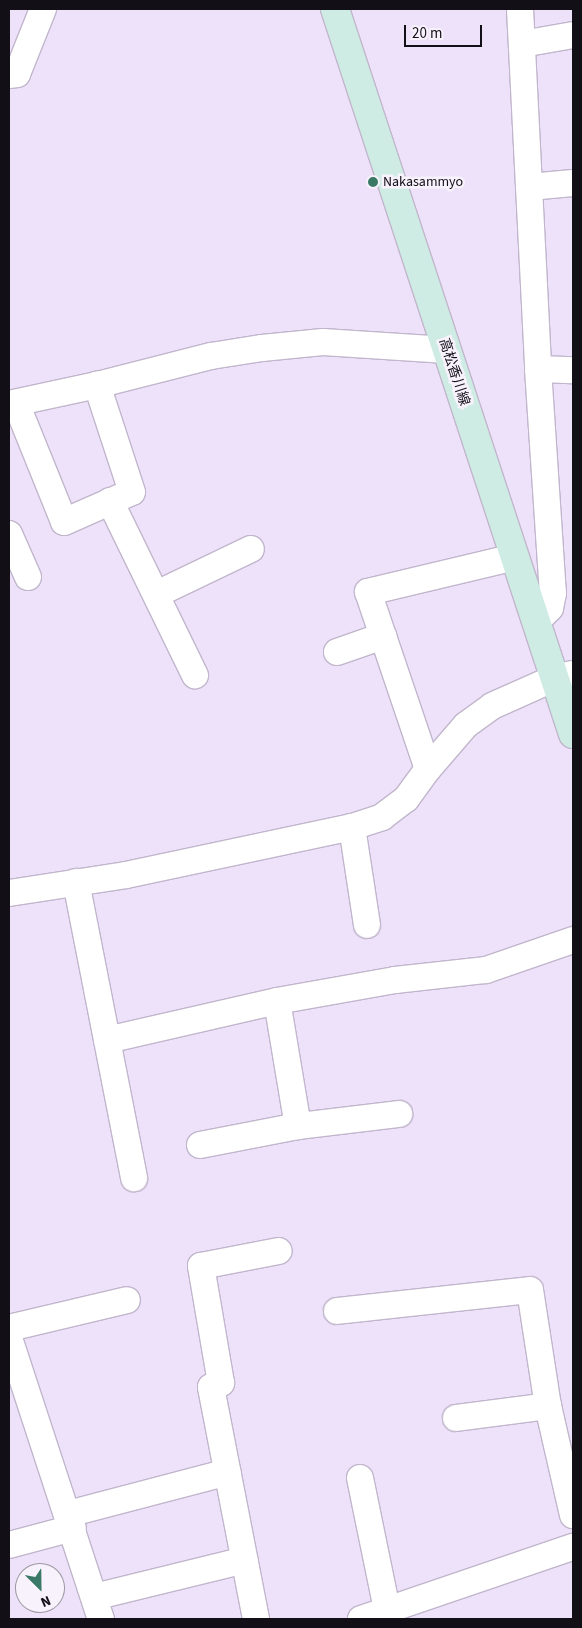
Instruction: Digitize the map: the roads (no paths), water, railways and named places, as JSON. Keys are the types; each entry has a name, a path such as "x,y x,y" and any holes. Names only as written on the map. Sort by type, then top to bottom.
{"main road":[{"name":"高松香川線","path":"335,9 536,622 564,676 573,734"}],"street":[{"path":"9,75 17,74 43,9"},
{"path":"520,9 538,369 552,593 550,608 536,622"},
{"path":"522,44 573,35"},
{"path":"529,187 573,183"},
{"path":"97,385 132,492 110,500 64,522 12,403 97,385 211,356 288,345 323,342 447,350"},
{"path":"538,369 573,370"},
{"path":"110,500 195,675"},
{"path":"9,534 28,577"},
{"path":"157,594 251,550"},
{"path":"428,769 368,592 515,557"},
{"path":"336,652 383,636"},
{"path":"9,893 126,874 352,827 382,817 406,799 428,769 466,725 485,711 564,676"},
{"path":"352,827 367,925"},
{"path":"76,882 134,1178"},
{"path":"107,1040 277,1001 395,980 486,970 573,940"},
{"path":"277,1001 298,1126"},
{"path":"200,1145 298,1126 399,1114"},
{"path":"256,1619 211,1387 221,1383 201,1266 279,1250"},
{"path":"336,1311 530,1290 548,1406 573,1516"},
{"path":"9,1328 127,1300"},
{"path":"9,1338 98,1608 245,1560"},
{"path":"456,1418 548,1406"},
{"path":"9,1545 70,1521 228,1472"},
{"path":"360,1478 387,1610"},
{"path":"361,1619 573,1547"}],"place":[{"name":"Nakasammyo","path":"373,182"}]}
